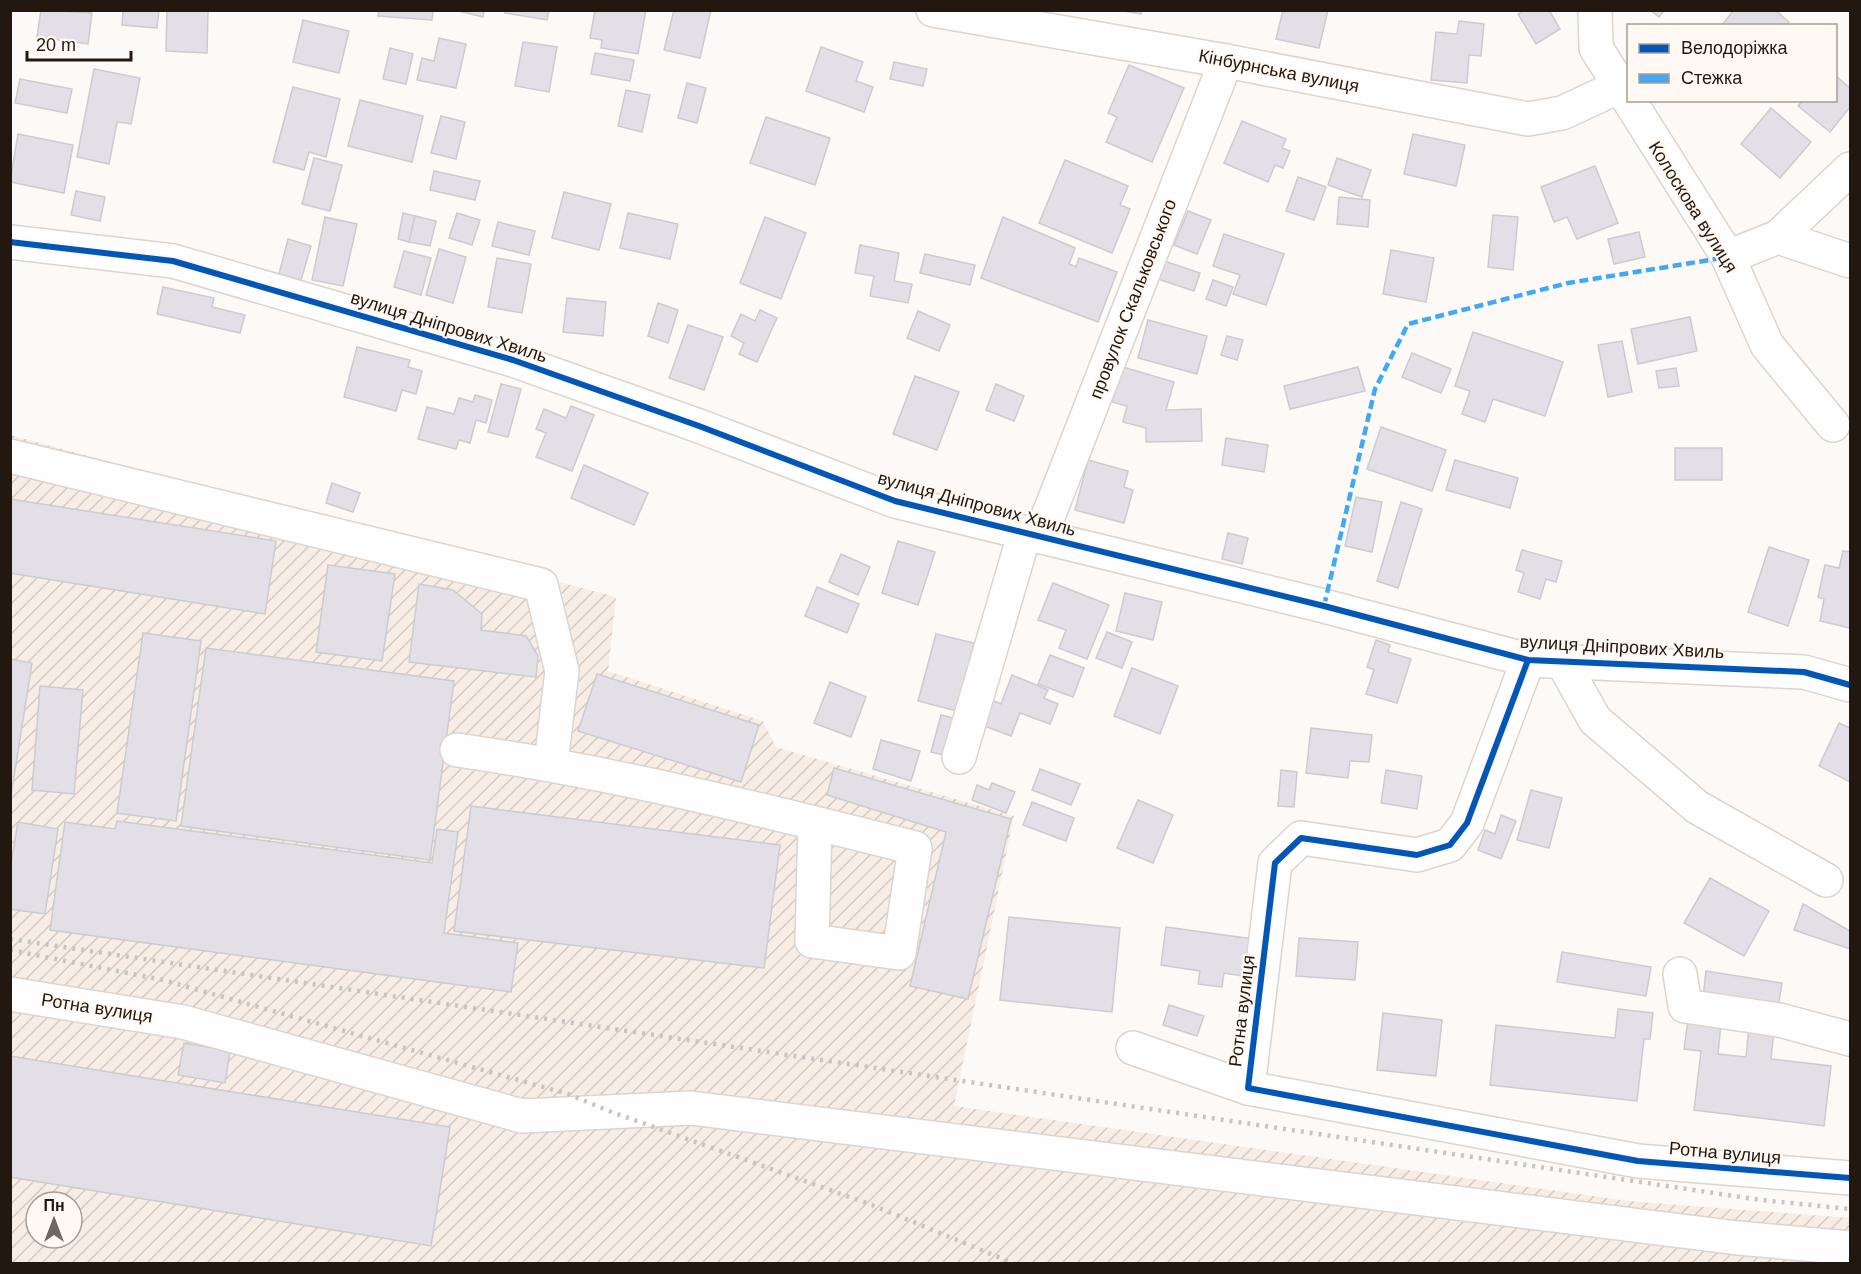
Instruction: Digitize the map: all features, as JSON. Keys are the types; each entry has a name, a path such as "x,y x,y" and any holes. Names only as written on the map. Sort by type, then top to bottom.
{"street":[{"name":"Кінбурнська вулиця","path":"933,10 1226,61 1527,119 1562,113 1618,87"},
{"name":"Колоскова вулиця","path":"1595,10 1596,48 1627,101"},
{"name":"провулок Скальковського","path":"959,757 1032,535 1226,61"},
{"name":"Колоскова вулиця","path":"1628,102 1728,257 1767,345 1833,425"},
{"path":"1728,257 1778,237 1851,169"},
{"path":"1778,237 1851,261"},
{"name":"вулиця Дніпрових Хвиль","path":"10,242 173,261 513,360 699,426 895,501 1324,606 1527,660 1804,672 1851,685"},
{"path":"10,456 541,585 562,671 551,763"},
{"name":"Ротна вулиця","path":"1527,660 1467,823 1450,845 1418,855 1301,838 1275,863 1248,1088 1638,1161 1851,1178"},
{"path":"1562,662 1595,720 1696,807 1826,880"},
{"path":"457,750 551,763 815,823 915,848 898,953 812,941 815,823"},
{"path":"1680,974 1685,1006 1779,1020 1851,1039"},
{"name":"Ротна вулиця","path":"10,994 183,1022 522,1116 691,1108 1714,1235 1851,1248"},
{"path":"1133,1048 1248,1088"}],"shaded area":[{"path":"10,435 616,597 608,671 763,721 776,747 1014,816 954,1106 1628,1201 1850,1218 1850,1263 11,1263"}],"building":[{"path":"41,10 92,13 88,44 37,37"},
{"path":"123,10 159,10 157,28 122,25"},
{"path":"167,10 208,10 207,53 166,51"},
{"path":"379,10 433,10 432,20 378,16"},
{"path":"454,10 484,10 483,17"},
{"path":"505,10 549,10 547,20 505,13"},
{"path":"595,10 646,10 638,54 601,48 602,40 590,38"},
{"path":"674,10 711,10 700,58 664,50"},
{"path":"1119,10 1141,10 1141,14"},
{"path":"1283,10 1328,10 1319,48 1276,39"},
{"path":"1525,10 1549,10 1560,29 1536,44 1518,14"},
{"path":"1650,10 1665,10 1659,17"},
{"path":"1734,10 1775,10 1789,22 1788,24 1723,24"},
{"path":"303,20 349,31 339,73 293,62"},
{"path":"1459,21 1484,24 1481,56 1469,55 1467,83 1431,80 1436,32 1457,34"},
{"path":"439,38 466,44 456,88 417,80 422,58 434,61"},
{"path":"523,42 557,47 549,92 515,86"},
{"path":"821,47 863,62 856,81 873,87 864,112 806,91"},
{"path":"390,48 413,54 406,84 383,79"},
{"path":"595,53 634,60 630,81 591,74"},
{"path":"894,62 927,69 923,86 890,79"},
{"path":"1129,65 1184,88 1152,162 1106,142 1117,117 1108,113"},
{"path":"94,69 140,78 131,124 117,122 109,164 77,157"},
{"path":"1837,77 1850,88 1850,107 1830,132 1798,106 1801,102 1837,102"},
{"path":"20,79 72,89 67,113 15,103"},
{"path":"687,83 706,88 697,123 678,118"},
{"path":"293,87 340,99 326,157 309,152 304,170 273,162"},
{"path":"626,90 650,95 642,132 618,126"},
{"path":"360,100 423,116 412,162 348,146"},
{"path":"1771,108 1811,142 1780,178 1741,144"},
{"path":"441,116 465,122 456,159 431,153"},
{"path":"766,117 830,138 815,185 750,163"},
{"path":"1242,121 1286,139 1282,148 1290,151 1283,168 1275,165 1268,182 1224,163"},
{"path":"18,134 73,145 64,193 10,182"},
{"path":"1413,134 1465,145 1456,186 1404,174"},
{"path":"314,158 342,165 330,211 302,204"},
{"path":"1337,158 1371,170 1362,197 1328,185"},
{"path":"1065,160 1128,186 1120,205 1130,209 1112,253 1039,223"},
{"path":"1595,166 1618,223 1577,239 1567,217 1554,222 1541,187"},
{"path":"434,171 480,181 475,200 430,190"},
{"path":"1298,177 1326,187 1314,220 1286,211"},
{"path":"76,191 105,197 100,221 71,215"},
{"path":"564,192 611,204 599,250 552,238"},
{"path":"1339,197 1370,200 1368,227 1337,224"},
{"path":"1188,211 1211,220 1197,254 1174,245"},
{"path":"403,213 415,216 409,242 398,239"},
{"path":"457,213 480,220 472,245 449,238"},
{"path":"628,213 678,224 670,259 620,248"},
{"path":"1493,215 1518,217 1513,270 1488,267"},
{"path":"415,216 436,221 430,246 409,242"},
{"path":"325,217 357,224 343,286 312,280"},
{"path":"765,217 806,233 781,299 740,283"},
{"path":"1003,217 1075,248 1069,264 1076,267 1079,258 1117,272 1098,322 981,278"},
{"path":"498,222 535,231 529,255 492,246"},
{"path":"1639,232 1645,257 1614,264 1608,239"},
{"path":"1224,234 1284,254 1266,305 1233,294 1240,275 1213,266"},
{"path":"288,239 311,246 301,280 279,274"},
{"path":"860,245 899,253 894,281 912,284 908,303 870,296 874,276 855,273"},
{"path":"439,249 466,257 453,303 426,295"},
{"path":"1391,250 1434,258 1426,302 1383,294"},
{"path":"404,251 431,258 421,295 394,287"},
{"path":"925,254 975,265 970,285 920,273"},
{"path":"497,258 531,264 522,313 488,307"},
{"path":"1161,260 1200,273 1194,291 1155,278"},
{"path":"1213,280 1233,287 1226,306 1206,299"},
{"path":"163,287 214,298 212,307 245,315 240,333 157,314"},
{"path":"567,298 606,302 603,336 563,332"},
{"path":"658,303 678,310 668,343 648,336"},
{"path":"760,310 777,318 757,362 739,354 744,343 731,336 741,314 755,321"},
{"path":"918,311 950,325 939,351 907,338"},
{"path":"1690,317 1697,351 1638,364 1631,329"},
{"path":"1148,320 1207,336 1197,374 1138,358"},
{"path":"688,325 723,337 704,390 669,378"},
{"path":"1473,332 1563,362 1545,416 1493,399 1485,422 1462,414 1470,391 1455,386"},
{"path":"1227,336 1243,340 1237,360 1221,355"},
{"path":"1622,341 1632,392 1608,397 1598,345"},
{"path":"357,347 410,360 408,367 422,371 416,394 402,390 396,411 344,397"},
{"path":"1412,353 1451,369 1441,393 1402,377"},
{"path":"1123,367 1174,382 1166,410 1201,409 1202,441 1146,442 1146,428 1123,422 1127,406 1112,402"},
{"path":"1358,367 1365,391 1290,409 1284,386"},
{"path":"1676,368 1679,386 1659,388 1656,371"},
{"path":"915,376 959,392 937,450 893,434"},
{"path":"501,384 521,389 508,437 488,432"},
{"path":"996,384 1024,396 1014,421 986,410"},
{"path":"475,395 492,400 486,423 476,420 470,443 459,440 456,449 418,439 427,407 454,414 459,398 473,402"},
{"path":"571,406 594,415 572,471 536,457 546,433 536,429 544,409 566,418"},
{"path":"1381,427 1446,450 1432,491 1367,469"},
{"path":"1226,438 1268,445 1264,472 1222,465"},
{"path":"1675,448 1722,448 1722,480 1675,480"},
{"path":"1088,460 1128,471 1124,487 1133,490 1124,523 1075,510"},
{"path":"1455,460 1518,478 1510,508 1446,490"},
{"path":"584,465 648,493 634,525 571,498"},
{"path":"332,483 360,493 353,512 326,503"},
{"path":"1356,497 1382,502 1372,552 1345,546"},
{"path":"10,499 276,541 265,614 10,573"},
{"path":"1401,502 1422,509 1398,588 1377,581"},
{"path":"1228,533 1248,538 1242,564 1222,559"},
{"path":"898,541 935,552 918,605 882,593"},
{"path":"1769,547 1809,560 1788,626 1748,612"},
{"path":"1522,550 1562,561 1556,582 1546,579 1540,599 1518,592 1524,573 1516,570"},
{"path":"1843,551 1850,552 1850,628 1820,621 1824,599 1818,597 1825,565 1839,568"},
{"path":"841,554 870,567 858,595 829,582"},
{"path":"328,565 395,574 382,661 316,652"},
{"path":"1053,583 1109,605 1087,659 1059,648 1066,630 1038,620"},
{"path":"419,584 453,590 482,614 481,630 526,636 538,656 536,677 409,662"},
{"path":"817,587 859,604 847,633 805,616"},
{"path":"1125,593 1162,602 1153,640 1116,631"},
{"path":"1107,632 1132,642 1122,668 1096,658"},
{"path":"143,633 201,641 176,821 117,813"},
{"path":"936,634 974,643 957,711 918,701"},
{"path":"1376,640 1390,645 1388,652 1411,659 1397,703 1366,694 1374,670 1367,667"},
{"path":"206,648 454,681 430,860 181,826"},
{"path":"1050,655 1084,668 1073,697 1038,684"},
{"path":"10,659 32,663 10,802"},
{"path":"1132,668 1178,686 1160,734 1114,716"},
{"path":"597,674 759,725 741,782 578,731"},
{"path":"1012,675 1048,690 1044,698 1058,704 1050,724 1020,713 1011,736 982,725 992,700 1001,704"},
{"path":"830,682 866,697 851,737 814,723"},
{"path":"40,686 83,690 74,794 32,790"},
{"path":"941,715 961,720 951,757 931,752"},
{"path":"1839,723 1850,728 1850,782 1819,766"},
{"path":"1311,728 1372,735 1369,762 1350,761 1348,778 1306,773"},
{"path":"881,740 920,751 911,781 873,769"},
{"path":"834,768 1011,819 968,999 910,986 946,832 827,795"},
{"path":"1040,769 1080,784 1071,805 1032,790"},
{"path":"1281,770 1297,772 1294,807 1278,806"},
{"path":"1386,770 1422,776 1417,809 1381,803"},
{"path":"992,783 1015,792 1006,813 972,800 977,785 989,790"},
{"path":"1531,790 1562,798 1549,848 1517,840"},
{"path":"1138,800 1173,815 1153,863 1117,848"},
{"path":"1032,802 1074,818 1066,841 1023,825"},
{"path":"471,806 780,845 764,968 454,931"},
{"path":"1501,815 1516,821 1501,859 1478,850 1485,830 1495,834"},
{"path":"117,821 432,863 437,829 458,832 444,933 518,943 511,992 50,930 65,822 115,829"},
{"path":"18,822 58,829 45,914 10,909 10,869"},
{"path":"1710,878 1769,911 1744,956 1684,923"},
{"path":"1803,904 1850,931 1850,949 1794,930"},
{"path":"1009,917 1120,928 1112,1012 1000,1000"},
{"path":"1166,927 1253,939 1248,977 1224,973 1222,987 1198,984 1200,971 1161,965"},
{"path":"1299,938 1358,942 1355,980 1296,976"},
{"path":"1562,952 1651,967 1646,996 1557,982"},
{"path":"1706,971 1782,983 1778,1008 1703,997"},
{"path":"1169,1005 1204,1016 1197,1036 1163,1025"},
{"path":"1618,1009 1653,1013 1650,1039 1644,1039 1637,1101 1490,1085 1496,1025 1615,1038"},
{"path":"1383,1013 1442,1020 1436,1076 1377,1070"},
{"path":"1688,1020 1721,1024 1718,1054 1746,1057 1749,1026 1774,1029 1771,1059 1831,1066 1824,1126 1694,1110 1701,1051 1684,1049"},
{"path":"184,1043 230,1051 225,1083 178,1075"},
{"path":"10,1056 450,1127 431,1246 10,1177"}],"railway":[{"path":"10,939 1761,1200 1850,1209"},
{"path":"10,950 163,980 568,1094 609,1111 872,1205 1015,1264"}],"marked path":[{"path":"1324,606 1375,389 1408,324 1568,283 1728,257"}],"cycle path":[{"path":"10,242 173,261 513,360 699,426 895,501 1324,606 1528,660 1804,672 1850,685"},
{"path":"1528,660 1467,823 1450,845 1417,855 1301,838 1275,863 1248,1088 1638,1161 1850,1178"}]}
